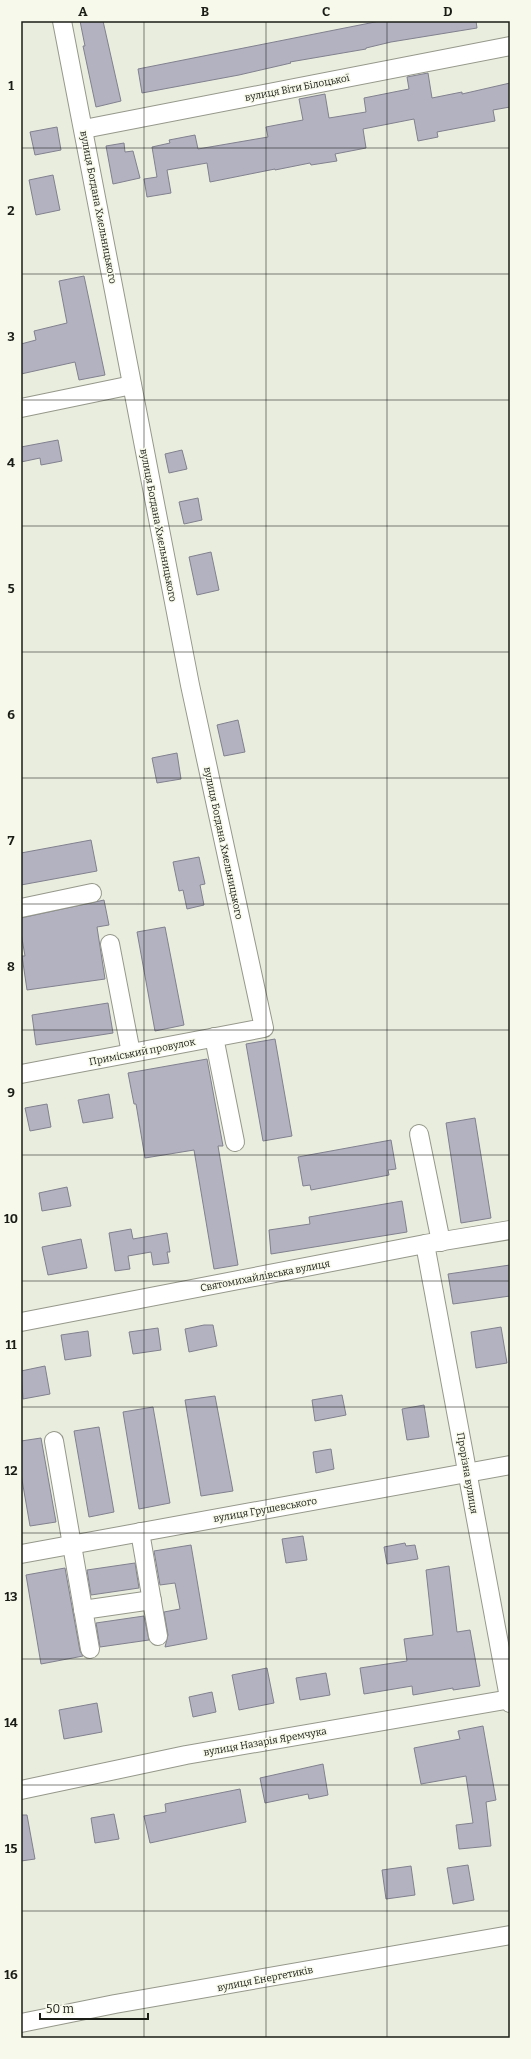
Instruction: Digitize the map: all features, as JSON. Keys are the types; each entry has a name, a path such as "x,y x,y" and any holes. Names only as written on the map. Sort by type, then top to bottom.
{"street":[{"name":"вулиця Богдана Хмельницького","path":"62,21 84,128 190,685 264,1028"},
{"name":"вулиця Віти Білоцької","path":"84,128 510,46"},
{"path":"21,408 132,385"},
{"path":"21,908 92,893"},
{"path":"110,944 131,1053"},
{"name":"Приміський провулок","path":"21,1074 264,1028"},
{"path":"214,1037 235,1142"},
{"name":"Прорізна вулиця","path":"419,1134 433,1243 468,1473 510,1700"},
{"name":"Святомихайлівська вулиця","path":"21,1322 433,1243 510,1230"},
{"path":"54,1441 90,1649"},
{"name":"вулиця Грушевського","path":"21,1554 510,1465"},
{"path":"140,1532 158,1636"},
{"path":"83,1610 152,1600"},
{"name":"вулиця Назарія Яремчука","path":"21,1790 186,1755 510,1700"},
{"name":"вулиця Енергетиків","path":"21,2023 115,2004 510,1934"}],"building":[{"path":"80,21 103,21 121,101 96,107 83,46 85,46"},
{"path":"380,21 476,21 477,28 391,42 366,49 290,62 291,63 239,75 142,93 138,69"},
{"path":"428,73 432,98 462,92 462,94 510,83 510,107 493,110 495,121 437,132 438,137 418,141 414,119 363,129 366,148 335,154 337,161 311,165 310,163 210,182 207,163 167,170 171,193 147,197 144,179 157,177 152,147 170,143 169,140 195,135 198,149 268,137 266,127 303,120 299,99 325,94 329,118 366,112 364,98 409,89 407,77"},
{"path":"57,127 61,150 35,155 30,132"},
{"path":"124,143 125,152 133,151 140,178 113,184 106,146"},
{"path":"53,175 60,210 36,215 29,180"},
{"path":"84,276 105,375 79,380 75,362 21,374 21,344 36,340 34,331 67,323 59,281"},
{"path":"58,440 62,461 41,465 40,458 21,462 21,447"},
{"path":"182,450 187,469 169,473 165,454"},
{"path":"198,498 202,520 184,524 179,502"},
{"path":"211,552 219,590 197,595 189,557"},
{"path":"238,720 245,752 224,756 217,725"},
{"path":"177,753 181,779 157,783 152,758"},
{"path":"91,840 97,871 21,885 21,853"},
{"path":"199,857 205,884 200,885 204,905 187,909 183,890 179,891 173,862"},
{"path":"104,900 109,925 97,927 105,979 27,990 22,956 25,956 21,933 21,918"},
{"path":"165,927 184,1025 155,1031 137,932"},
{"path":"108,1003 113,1033 36,1045 32,1015"},
{"path":"275,1039 292,1136 263,1141 246,1044"},
{"path":"207,1059 223,1146 218,1146 238,1265 214,1269 194,1150 145,1158 136,1104 134,1104 128,1073"},
{"path":"109,1094 113,1118 83,1123 78,1100"},
{"path":"47,1104 51,1127 30,1131 25,1108"},
{"path":"475,1118 491,1218 461,1223 446,1123"},
{"path":"391,1140 396,1169 388,1170 389,1175 311,1190 310,1185 303,1186 298,1157"},
{"path":"67,1187 71,1206 42,1211 39,1193"},
{"path":"402,1201 407,1232 271,1254 269,1230 310,1224 309,1217"},
{"path":"131,1229 133,1239 167,1233 170,1252 167,1252 169,1263 153,1265 151,1252 128,1256 130,1269 115,1271 109,1233"},
{"path":"81,1239 87,1268 48,1275 42,1247"},
{"path":"510,1265 510,1296 453,1304 448,1274"},
{"path":"204,1325 213,1325 217,1346 189,1352 185,1329"},
{"path":"501,1327 507,1363 476,1368 471,1332"},
{"path":"158,1328 161,1350 133,1354 129,1332"},
{"path":"88,1331 91,1356 65,1360 61,1335"},
{"path":"45,1366 50,1394 23,1399 21,1371"},
{"path":"342,1395 346,1415 315,1421 312,1400"},
{"path":"215,1396 233,1491 201,1496 185,1400"},
{"path":"424,1405 429,1437 407,1440 402,1409"},
{"path":"153,1407 170,1503 139,1509 123,1412"},
{"path":"99,1427 114,1512 89,1517 74,1431"},
{"path":"41,1438 56,1522 30,1526 21,1474 21,1441"},
{"path":"331,1449 334,1469 316,1473 313,1452"},
{"path":"303,1536 307,1560 286,1563 282,1539"},
{"path":"405,1543 406,1546 415,1545 418,1559 387,1564 384,1547"},
{"path":"191,1545 207,1639 165,1647 168,1635 164,1612 180,1609 175,1583 160,1585 154,1551"},
{"path":"135,1563 139,1588 91,1595 87,1570"},
{"path":"449,1566 457,1632 470,1630 480,1686 453,1690 453,1688 413,1695 412,1686 364,1694 360,1668 407,1661 404,1639 433,1635 426,1570"},
{"path":"65,1568 80,1651 83,1656 41,1664 26,1575"},
{"path":"144,1616 149,1640 100,1647 96,1623"},
{"path":"267,1668 274,1703 239,1710 232,1675"},
{"path":"326,1673 330,1695 300,1700 296,1678"},
{"path":"212,1692 216,1712 193,1717 189,1697"},
{"path":"97,1703 102,1732 64,1739 59,1710"},
{"path":"483,1726 496,1800 486,1802 491,1846 459,1849 456,1825 473,1823 466,1776 421,1784 414,1748 460,1739 458,1731"},
{"path":"323,1764 328,1795 309,1799 308,1794 265,1803 260,1778"},
{"path":"240,1789 246,1822 150,1843 144,1816 166,1812 165,1804"},
{"path":"114,1814 119,1839 95,1843 91,1818"},
{"path":"21,1815 27,1815 35,1859 21,1861"},
{"path":"468,1865 474,1900 453,1904 447,1868"},
{"path":"411,1866 415,1895 386,1899 382,1870"}]}
